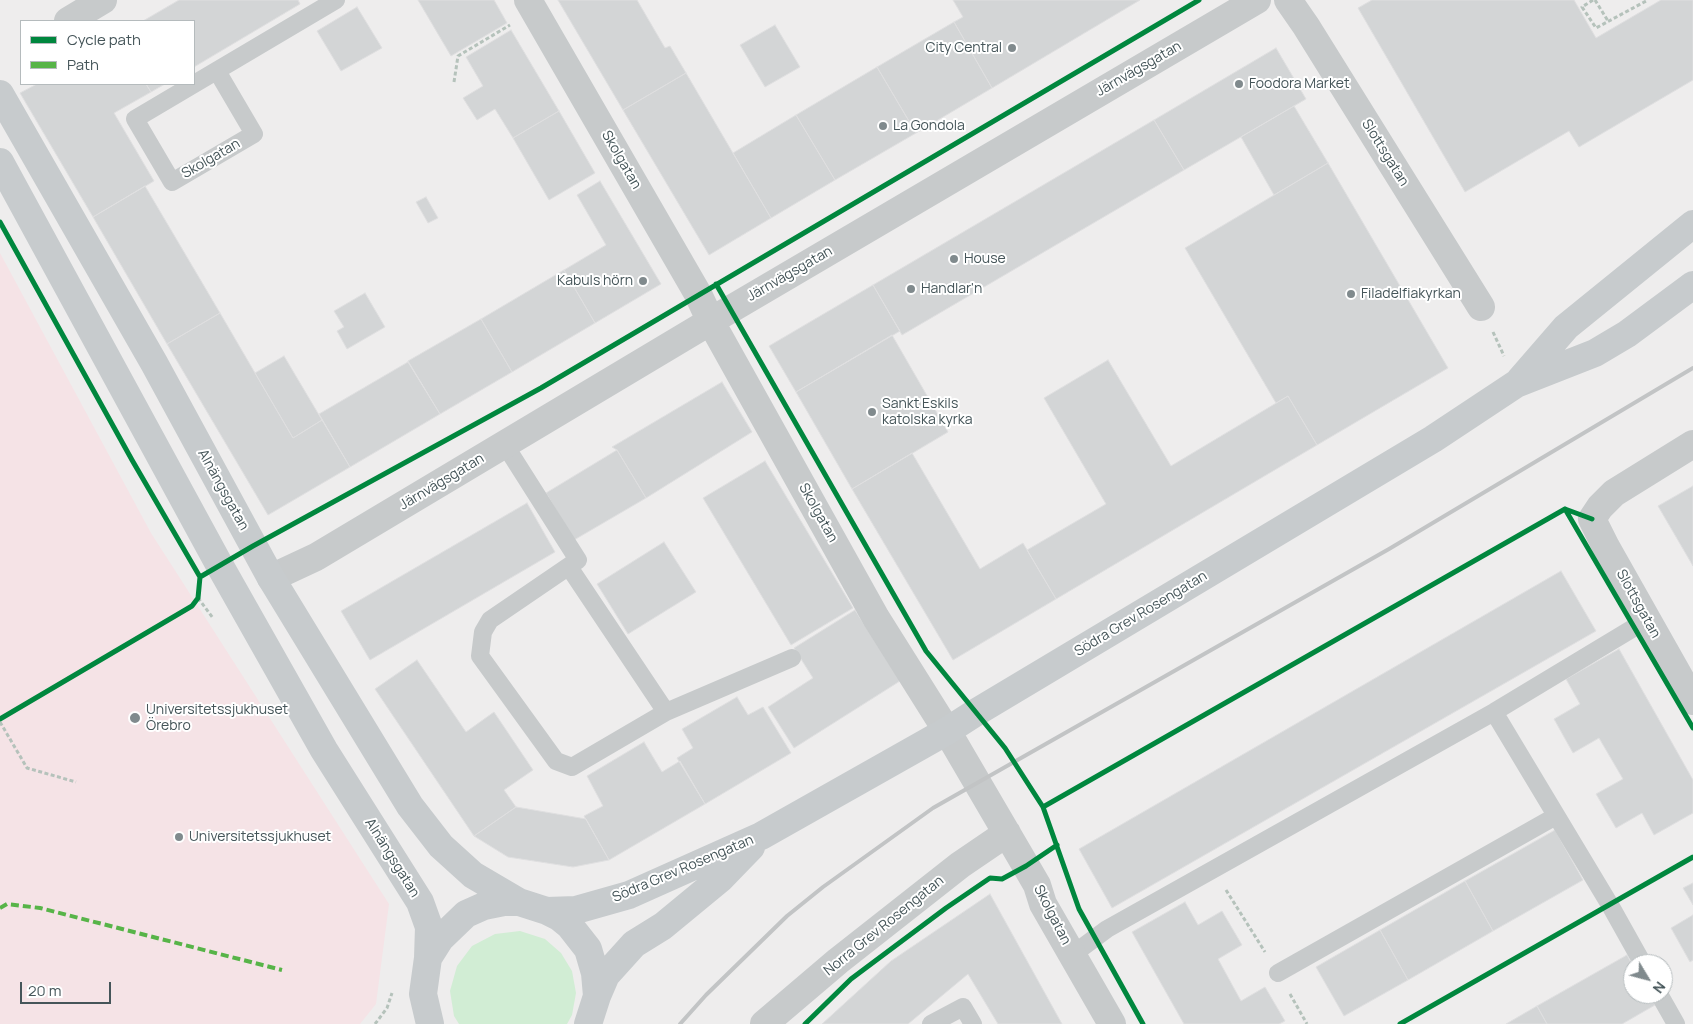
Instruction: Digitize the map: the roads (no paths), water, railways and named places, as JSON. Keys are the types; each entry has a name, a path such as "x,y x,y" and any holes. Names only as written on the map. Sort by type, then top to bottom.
{"main road":[{"name":"Alnängsgatan","path":"4,110 149,355 271,578 410,806 441,846 473,876 519,902"},
{"name":"Alnängsgatan","path":"0,162 220,566 324,750 420,902 429,927 428,958 423,994 429,1023"},
{"name":"Södra Grev Rosengatan","path":"1516,384 1566,328 1693,224"},
{"name":"Södra Grev Rosengatan","path":"547,911 576,910 629,895 761,836 947,731 992,702 1433,439 1516,384 1595,353 1627,334 1693,284"},
{"path":"239,598 271,578"},
{"name":"Södra Grev Rosengatan","path":"592,1016 606,976 634,944 663,926 720,879 761,836"},
{"path":"428,958 440,938 466,914 484,906 504,902 519,902 547,911 570,926 588,950 595,973 592,1016"}],"street":[{"path":"70,20 103,0"},
{"name":"Järnvägsgatan","path":"271,578 316,557 1257,0"},
{"name":"Slottsgatan","path":"1288,0 1481,307"},
{"name":"Skolgatan","path":"531,5 698,294 711,322 876,618 947,731 1037,885 1043,904 1112,1024"},
{"name":"Slottsgatan","path":"1693,444 1614,493 1592,518 1606,547 1693,701"},
{"name":"Norra Grev Rosengatan","path":"764,1024 838,962 960,865 1006,833"}],"lane":[{"name":"Skolgatan","path":"195,84 336,0"},
{"name":"Skolgatan","path":"193,85 136,119 172,182 254,134 217,71"},
{"path":"505,445 578,560 490,620 482,632 480,656 556,761 572,767 666,712 792,658"},
{"path":"569,567 666,712"},
{"path":"1072,955 1107,929 1494,712 1635,627"},
{"path":"1494,712 1637,954"},
{"path":"1278,973 1556,816"},
{"path":"1665,1004 1676,1024"},
{"path":"931,1024 963,1007 973,1024"}],"railway":[{"path":"680,1024 706,995 787,916 823,887 933,808 1389,549 1693,368"}],"place":[{"name":"City Central","path":"1012,48"},
{"name":"Foodora Market","path":"1239,84"},
{"name":"La Gondola","path":"883,126"},
{"name":"House","path":"954,259"},
{"name":"Kabuls hörn","path":"643,281"},
{"name":"Handlar'n","path":"911,289"},
{"name":"Filadelfiakyrkan","path":"1351,294"},
{"name":"Sankt Eskils katolska kyrka","path":"872,412"},
{"name":"Universitetssjukhuset Örebro","path":"135,718"},
{"name":"Universitetssjukhuset","path":"179,837"}]}
